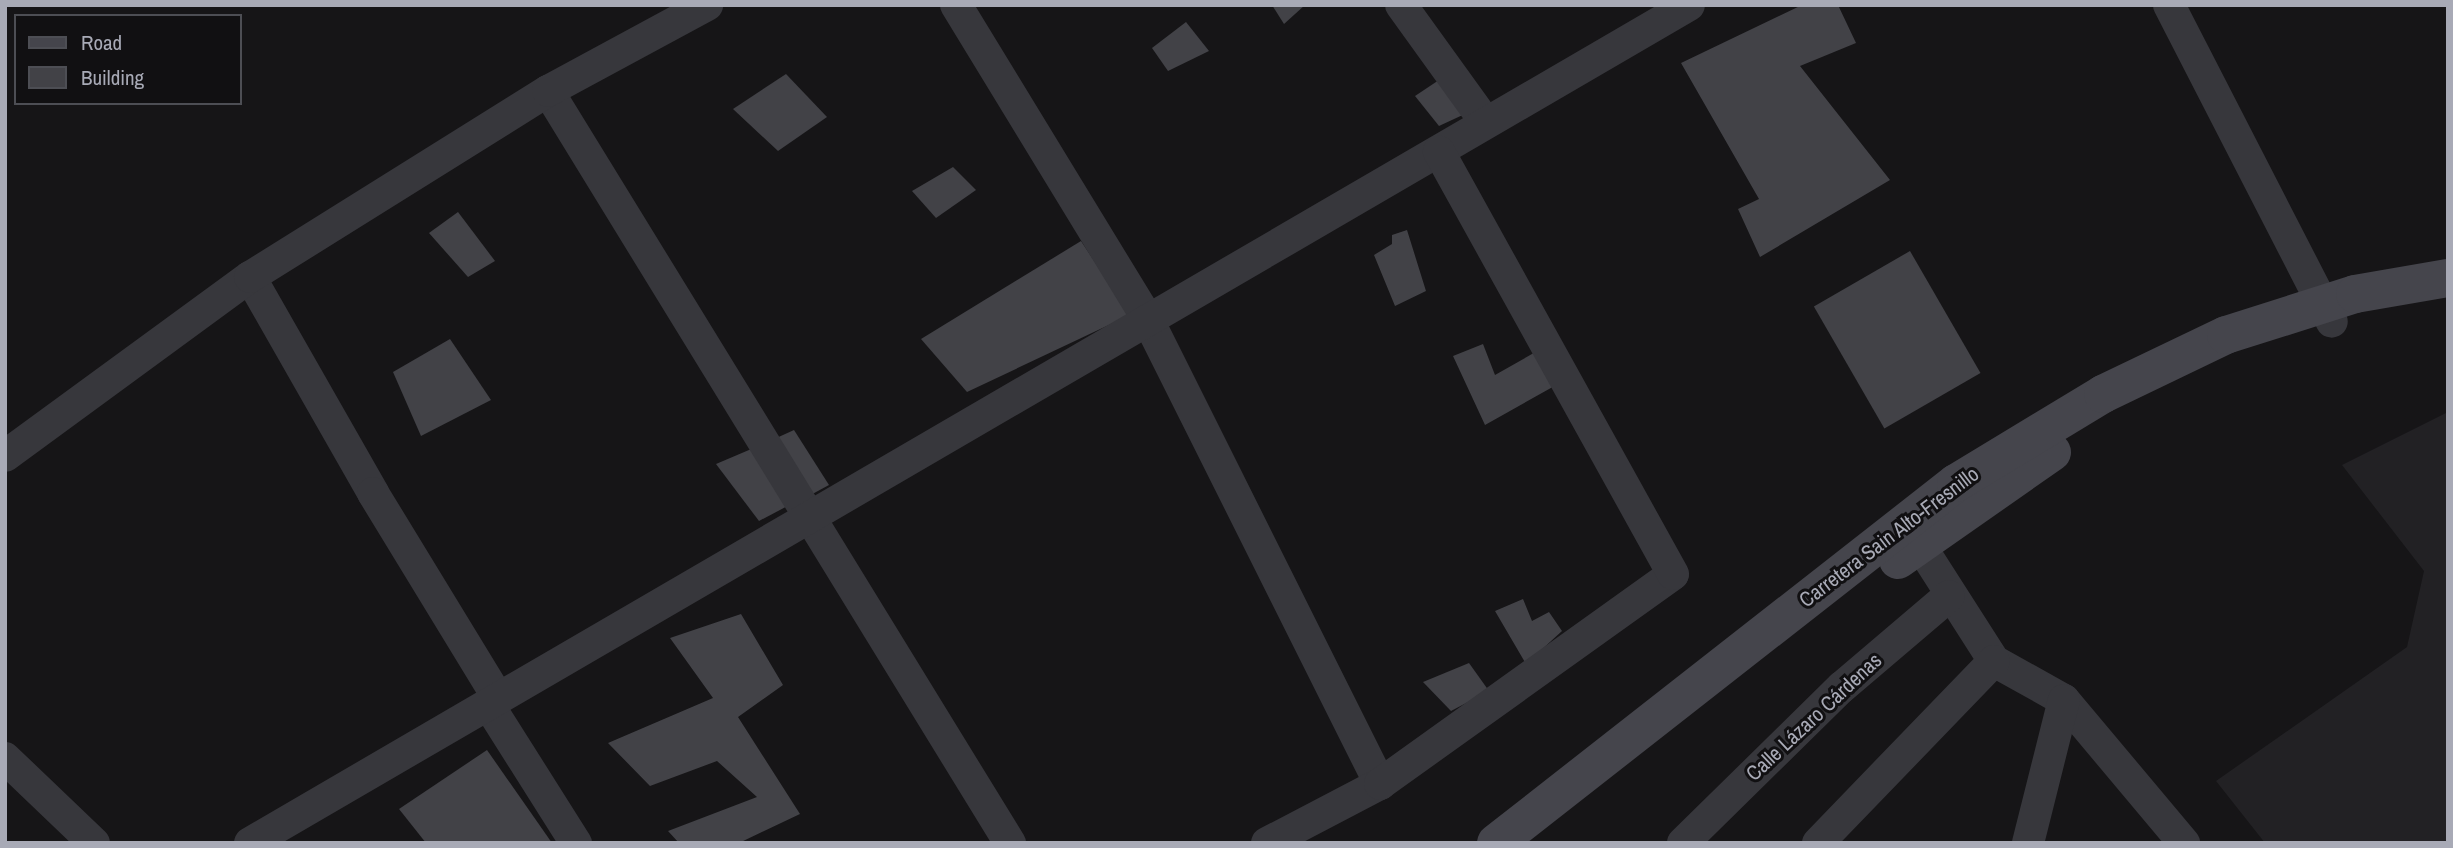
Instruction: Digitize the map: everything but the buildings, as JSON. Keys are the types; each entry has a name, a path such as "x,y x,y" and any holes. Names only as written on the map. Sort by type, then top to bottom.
{"main road":[{"path":"1530,843 1911,533 2091,426 2288,330 2328,313 2448,278"},
{"path":"2328,313 2448,298"},
{"name":"Carretera Sain Alto-Fresnillo","path":"1496,843 1911,533"}],"street":[{"path":"5,456 250,277 548,91 707,5"},
{"path":"956,5 1148,320 1380,784"},
{"path":"1401,5 1486,123"},
{"path":"250,843 1689,5"},
{"path":"2169,5 2328,313"},
{"path":"548,91 812,516 1010,843"},
{"path":"1267,843 1380,784 1674,574 1439,151"},
{"path":"250,277 576,843"},
{"path":"1911,533 1949,596 1994,661 2064,700 2185,843"},
{"name":"Calle Lázaro Cárdenas","path":"1683,843 1842,687 1949,596"},
{"path":"1818,843 1994,661"},
{"path":"2028,843 2064,700"},
{"path":"5,758 94,843"}],"shaded area":[{"path":"2448,412 2448,843 2265,843 2216,781 2407,647 2424,571 2342,465"}]}
